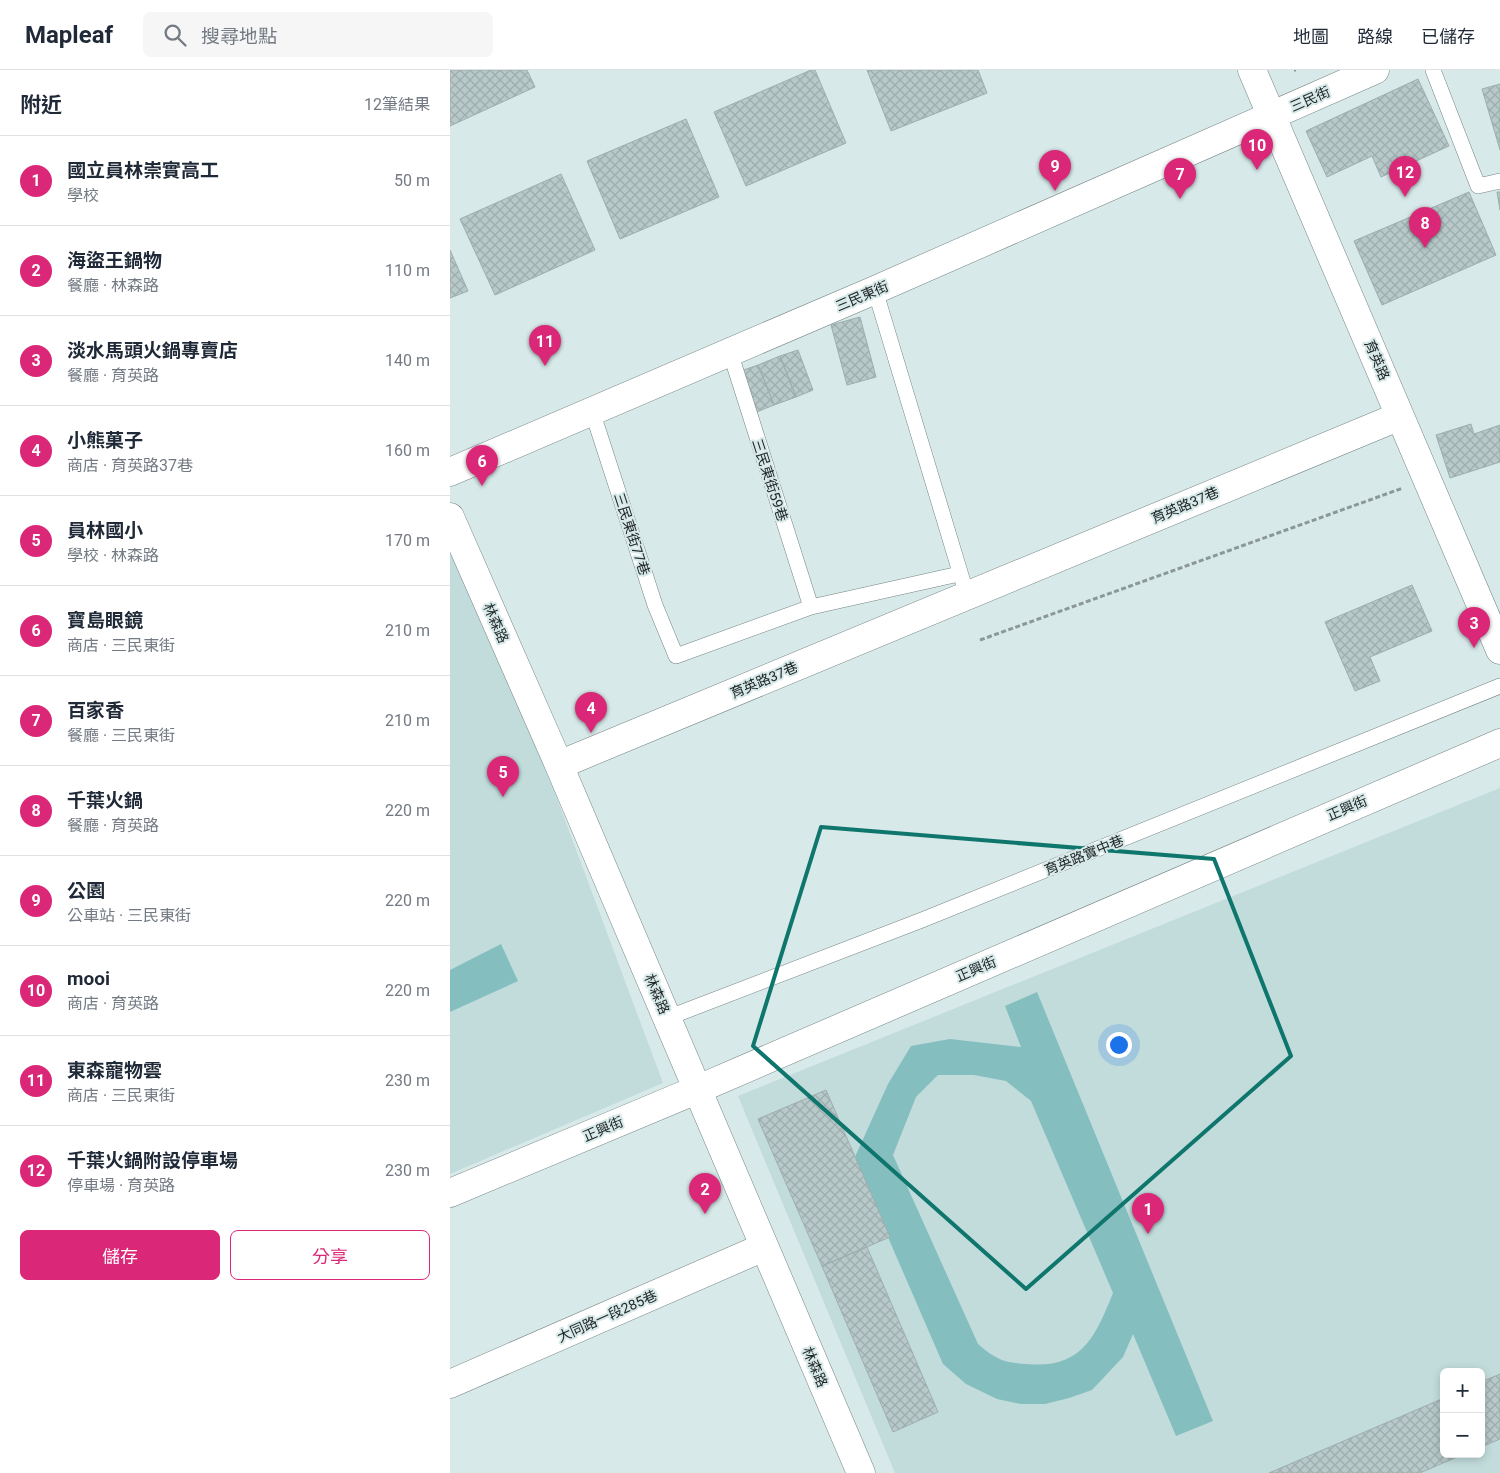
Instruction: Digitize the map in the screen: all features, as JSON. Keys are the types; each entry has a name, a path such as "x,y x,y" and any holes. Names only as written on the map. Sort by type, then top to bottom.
{"street":[{"name":"育英路","path":"1252,70 1500,650"},
{"name":"三民街","path":"1272,116 1375,70"},
{"name":"三民東街","path":"450,472 875,290 1272,116"},
{"name":"育英路37巷","path":"559,765 964,585 1400,416"},
{"name":"林森路","path":"450,517 559,765 861,1473"},
{"name":"正興街","path":"450,1193 696,1090 1500,742"},
{"name":"大同路一段285巷","path":"450,1384 764,1247"}],"lane":[{"path":"1433,70 1478,186 1500,181"},
{"path":"811,607 964,585 875,290"},
{"name":"三民東街59巷","path":"730,352 811,607"},
{"name":"三民東街77巷","path":"592,411 655,605 676,656 811,607"},
{"name":"育英路實中巷","path":"667,1018 922,920 1500,686"}],"path":[{"path":"980,640 1427,479"}],"highlighted area":[{"path":"821,827 1214,859 1291,1056 1026,1289 753,1046"}],"shaded area":[{"path":"450,511 663,1083 450,1174"},
{"path":"1500,788 1500,1473 895,1473 738,1096"},
{"path":"501,944 518,981 450,1012 450,970"},
{"path":"1037,992 1213,1421 1176,1436 1133,1334 1123,1357 1092,1390 1045,1404 1021,1404 997,1399 966,1384 943,1364 854,1159 888,1084 911,1046 950,1039 1021,1047 1005,1006","holes":["938,1075 974,1075 1006,1081 1031,1101 1113,1293 1100,1324 1092,1337 1073,1356 1061,1361 1045,1364 1012,1363 995,1357 978,1344 893,1155 916,1097"]}],"building":[{"path":"450,70 527,70 535,87 450,126"},
{"path":"811,70 815,70 846,143 746,186 714,112"},
{"path":"867,70 978,70 987,93 891,131"},
{"path":"1418,79 1449,146 1381,177 1372,156 1327,177 1306,131"},
{"path":"1500,84 1500,150 1482,89"},
{"path":"686,119 719,197 620,239 587,161"},
{"path":"561,174 595,250 495,295 460,219"},
{"path":"1469,192 1496,255 1382,305 1354,241"},
{"path":"1497,192 1500,192 1500,210"},
{"path":"450,250 468,291 450,298"},
{"path":"860,317 876,377 847,385 831,325"},
{"path":"798,350 813,390 796,397 780,356"},
{"path":"780,356 796,397 774,405 758,365"},
{"path":"758,365 774,405 754,413 738,372"},
{"path":"1471,424 1474,434 1500,425 1500,462 1450,478 1436,435"},
{"path":"1412,585 1432,631 1370,657 1380,681 1355,691 1325,622"},
{"path":"826,1090 890,1237 822,1266 758,1119"},
{"path":"867,1247 938,1412 893,1432 822,1266"},
{"path":"1500,1374 1500,1439 1485,1445 1485,1413 1485,1380"},
{"path":"1440,1400 1440,1458 1455,1458 1420,1473 1269,1473"}],"place":[{"name":"mooi","path":"1257,170"},
{"name":"公園","path":"1055,191"},
{"name":"千葉火鍋附設停車場","path":"1405,197"},
{"name":"百家香","path":"1180,199"},
{"name":"千葉火鍋","path":"1425,248"},
{"name":"東森寵物雲","path":"545,366"},
{"name":"寶島眼鏡","path":"482,486"},
{"name":"淡水馬頭火鍋專賣店","path":"1474,648"},
{"name":"小熊菓子","path":"591,733"},
{"name":"員林國小","path":"503,797"},
{"name":"海盜王鍋物","path":"705,1214"},
{"name":"國立員林崇實高工","path":"1148,1234"}]}
